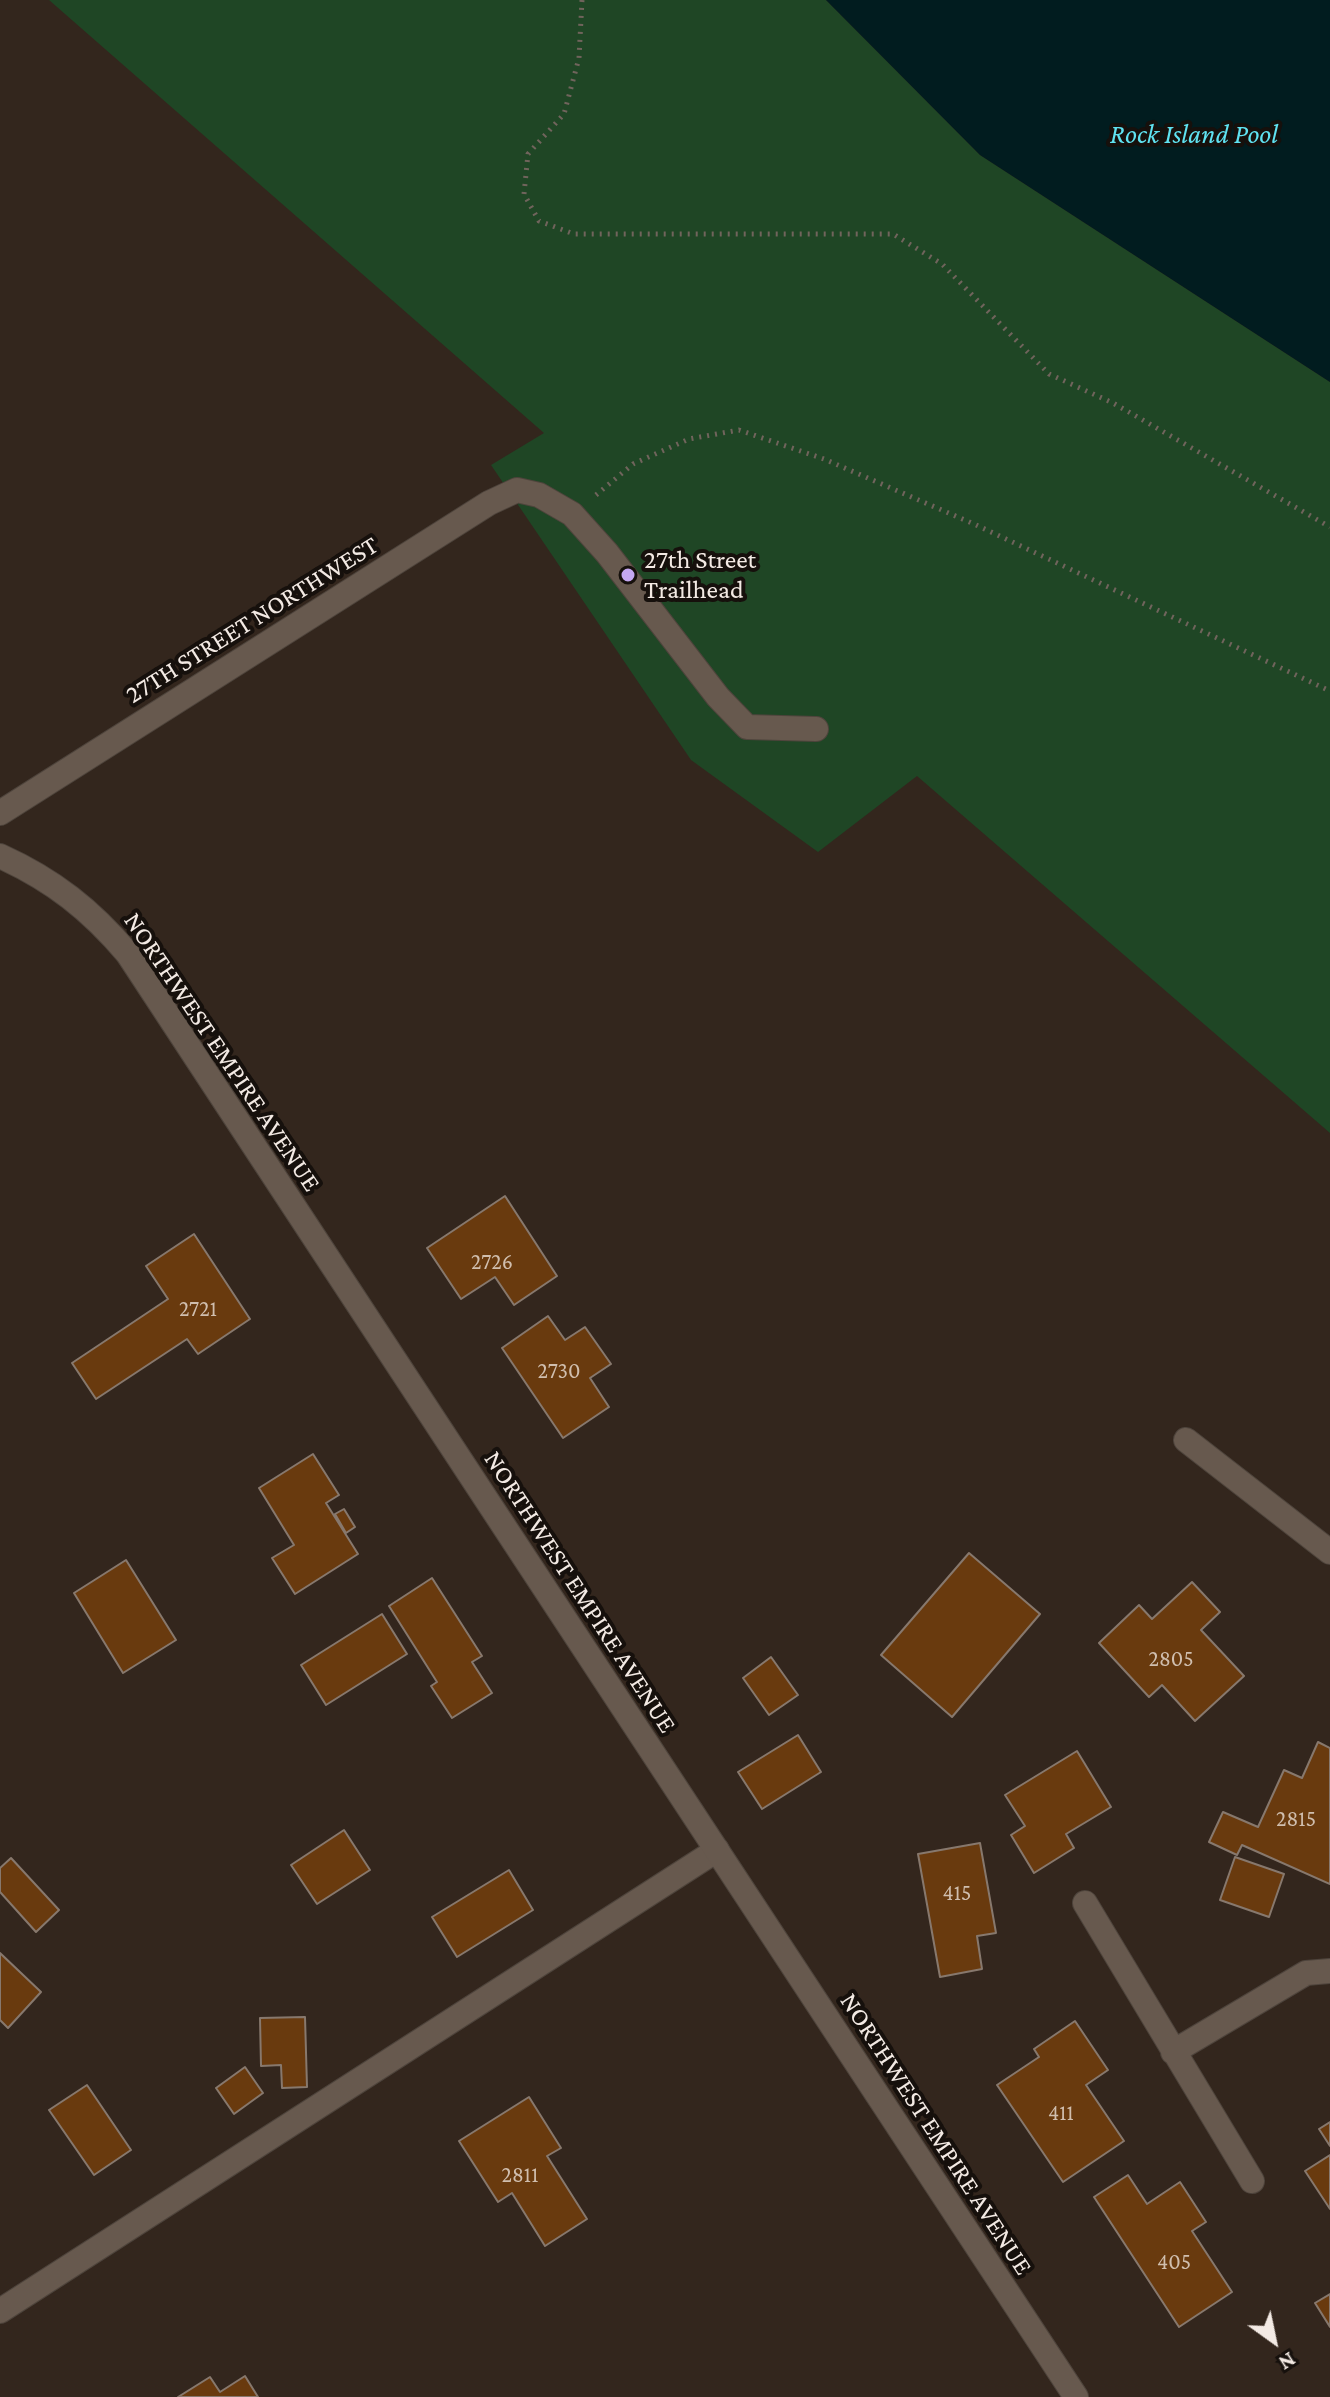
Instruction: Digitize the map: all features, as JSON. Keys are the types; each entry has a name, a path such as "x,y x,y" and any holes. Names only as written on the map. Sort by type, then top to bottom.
{"street":[{"name":"27TH STREET NORTHWEST","path":"0,813 489,503 517,490 539,495 572,514"},
{"path":"572,514 607,553 718,697 747,727 816,729"},
{"name":"NORTHWEST EMPIRE AVENUE","path":"0,856 40,875 75,898 128,954 1076,2397"},
{"path":"1186,1440 1330,1552"},
{"path":"0,2311 717,1850"},
{"path":"1085,1903 1252,2181"},
{"path":"1173,2052 1306,1973 1330,1971"}],"path":[{"path":"582,0 579,58 564,114 528,154 524,194 539,221 574,234 893,234 942,264 1049,374 1113,403 1330,527"},
{"path":"572,514 633,464 689,439 739,430 824,459 974,524 1330,691"}],"green space":[{"path":"49,0 826,0 980,155 1330,382 1330,1133 917,776 818,852 691,760 491,465 544,433"}],"water":[{"name":"Rock Island Pool","path":"826,0 1330,0 1330,382 980,155"}],"building":[{"path":"505,1196 557,1276 514,1305 495,1277 461,1299 427,1248"},
{"path":"194,1234 250,1319 198,1354 187,1339 96,1399 72,1363 168,1299 146,1266"},
{"path":"548,1316 565,1340 585,1327 611,1364 590,1378 609,1407 563,1438 502,1348"},
{"path":"313,1454 339,1495 326,1503 358,1554 295,1594 272,1558 294,1545 259,1488"},
{"path":"344,1509 355,1527 346,1533 335,1514"},
{"path":"969,1553 1040,1614 952,1717 881,1655"},
{"path":"126,1560 176,1640 123,1673 74,1593"},
{"path":"432,1578 482,1656 472,1662 492,1693 452,1718 431,1686 437,1682 389,1606"},
{"path":"1192,1582 1220,1612 1201,1630 1244,1676 1195,1721 1162,1685 1149,1697 1099,1643 1139,1605 1152,1619"},
{"path":"382,1614 407,1654 326,1705 301,1665"},
{"path":"771,1657 798,1695 769,1715 743,1678"},
{"path":"798,1735 821,1772 762,1809 738,1772"},
{"path":"1318,1742 1330,1748 1330,1884 1242,1845 1237,1855 1209,1842 1223,1812 1258,1827 1284,1770 1302,1778"},
{"path":"1077,1751 1111,1807 1066,1834 1074,1848 1034,1873 1011,1835 1025,1826 1005,1795"},
{"path":"344,1830 370,1870 317,1904 291,1865"},
{"path":"980,1843 996,1933 977,1936 982,1969 940,1977 918,1854"},
{"path":"1235,1857 1284,1874 1269,1917 1220,1900"},
{"path":"11,1858 59,1910 36,1932 0,1892 0,1868"},
{"path":"509,1870 533,1910 457,1957 432,1917"},
{"path":"0,1953 41,1992 8,2028 0,2020"},
{"path":"305,2017 307,2087 282,2088 281,2065 261,2066 260,2018"},
{"path":"1075,2021 1108,2070 1086,2085 1124,2141 1063,2182 997,2085 1039,2057 1034,2049"},
{"path":"245,2067 263,2093 234,2114 216,2088"},
{"path":"87,2085 131,2150 94,2175 49,2110"},
{"path":"529,2097 561,2148 547,2156 587,2219 545,2246 512,2193 498,2202 459,2141"},
{"path":"1330,2122 1330,2146 1319,2129"},
{"path":"1330,2155 1330,2209 1305,2171"},
{"path":"1128,2175 1147,2204 1180,2182 1206,2222 1192,2231 1232,2292 1179,2327 1094,2197"},
{"path":"1330,2294 1330,2327 1315,2303"},
{"path":"245,2376 258,2397 178,2397 210,2377 220,2392"}],"place":[{"name":"27th Street Trailhead","path":"628,575"}]}
